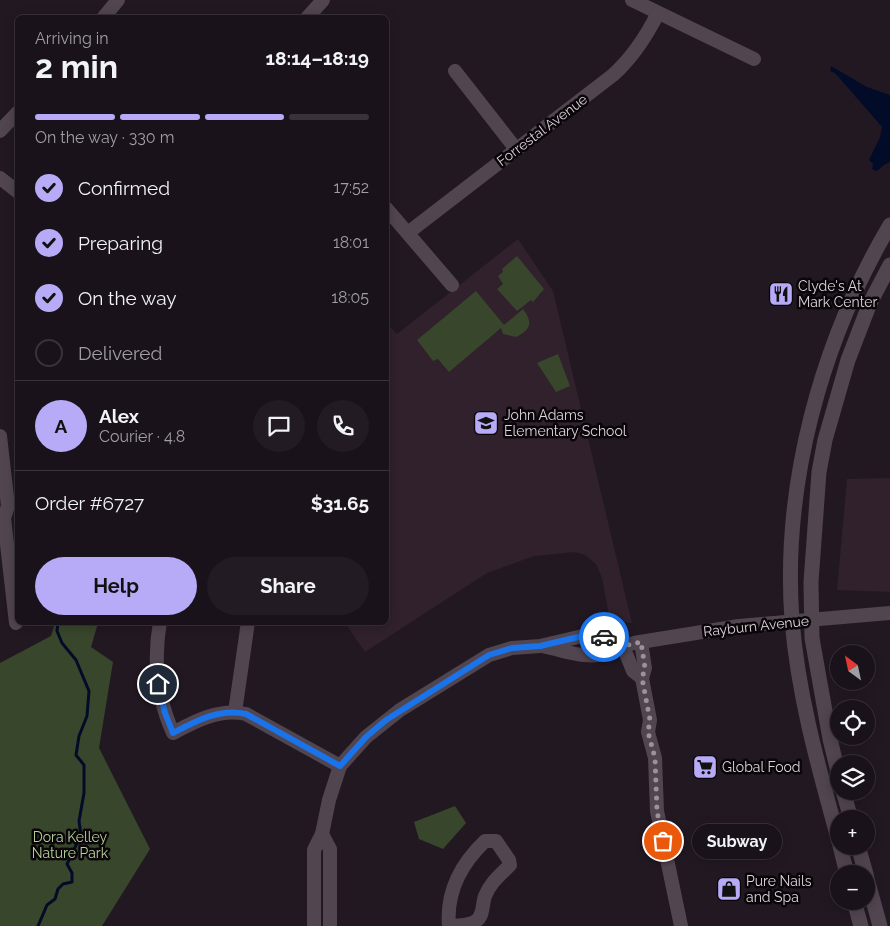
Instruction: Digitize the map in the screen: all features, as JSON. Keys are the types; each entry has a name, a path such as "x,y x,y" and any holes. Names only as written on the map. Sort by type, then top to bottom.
{"main road":[{"path":"831,810 802,697 792,621 791,582 794,518 802,467 824,366 853,296 890,226"},
{"path":"834,755 817,668 812,619 812,548 819,472 832,413 848,360 870,303 888,273"},
{"path":"875,907 880,926"},
{"path":"857,910 861,926"}],"street":[{"path":"106,15 118,0"},
{"path":"310,15 323,0"},
{"path":"632,0 754,59"},
{"name":"Forrestal Avenue","path":"409,232 627,62 649,31 658,13"},
{"path":"455,71 516,149"},
{"path":"0,131 15,115"},
{"path":"0,178 15,190"},
{"path":"389,211 409,232 452,285"},
{"path":"0,438 8,506 4,518 15,614"},
{"name":"Rayburn Avenue","path":"540,646 590,656 608,654 623,646 641,642 731,627 890,613"},
{"path":"160,625 156,672 161,696 173,733 205,718 235,712 246,714 340,766"},
{"path":"235,712 248,625"},
{"name":"Rayburn Avenue","path":"314,926 314,850 322,834 329,800 340,766 366,737 386,720 489,655 512,648 540,646 591,634 611,639 623,646"},
{"path":"641,642 645,668 642,678 650,720 650,739 655,758 657,811 681,926"},
{"path":"623,646 633,671 642,678"},
{"path":"322,834 330,849 330,926"},
{"path":"485,841 496,841 509,860 510,865 492,883 484,897 481,916 476,922 451,926 449,903 453,885 475,850 485,841"}],"shaded area":[{"name":"John Adams Elementary School","path":"518,239 553,291 632,623 610,621 602,578 596,564 585,555 574,552 534,556 487,573 365,652 346,625 389,625 389,326 397,334"},
{"path":"890,478 890,592 837,590 847,479"}],"green space":[{"path":"517,256 544,289 533,302 531,300 517,311 497,289 503,284 498,276 503,272 502,269"},
{"path":"476,291 504,325 523,309 529,318 529,326 525,332 516,337 503,334 501,328 449,372 438,359 433,361 417,340"},
{"path":"558,354 570,386 556,392 537,363"},
{"name":"Dora Kelley Nature Park","path":"54,625 97,625 91,647 113,662 99,748 150,849 102,926 0,926 0,663 51,636"},
{"path":"455,806 466,823 443,849 419,839 414,822"}],"water":[{"path":"831,66 867,87 890,95 890,162 877,171 872,169 873,164 869,160 880,137 882,127 835,73 830,71"}],"waterway":[{"path":"38,926 47,905 55,899 58,889 63,884 72,882 72,873 67,864 81,835 79,821 84,793 84,765 76,755 79,736 87,716 89,691 76,660 62,643 57,631 58,625"}],"way so far":[{"path":"604,637 623,646 641,642 645,668 642,678 650,720 648,732 655,758 657,811 663,841"}],"place":[{"name":"Clyde's At Mark Center","path":"781,294"},
{"name":"John Adams Elementary School","path":"486,423"},
{"name":"Global Food","path":"705,767"},
{"name":"Subway","path":"663,841"},
{"name":"Pure Nails and Spa","path":"729,889"}],"route":[{"path":"158,684 165,713 173,733 205,718 224,713 246,714 340,766 366,737 386,720 489,655 512,648 540,646 591,634 604,637"}]}
